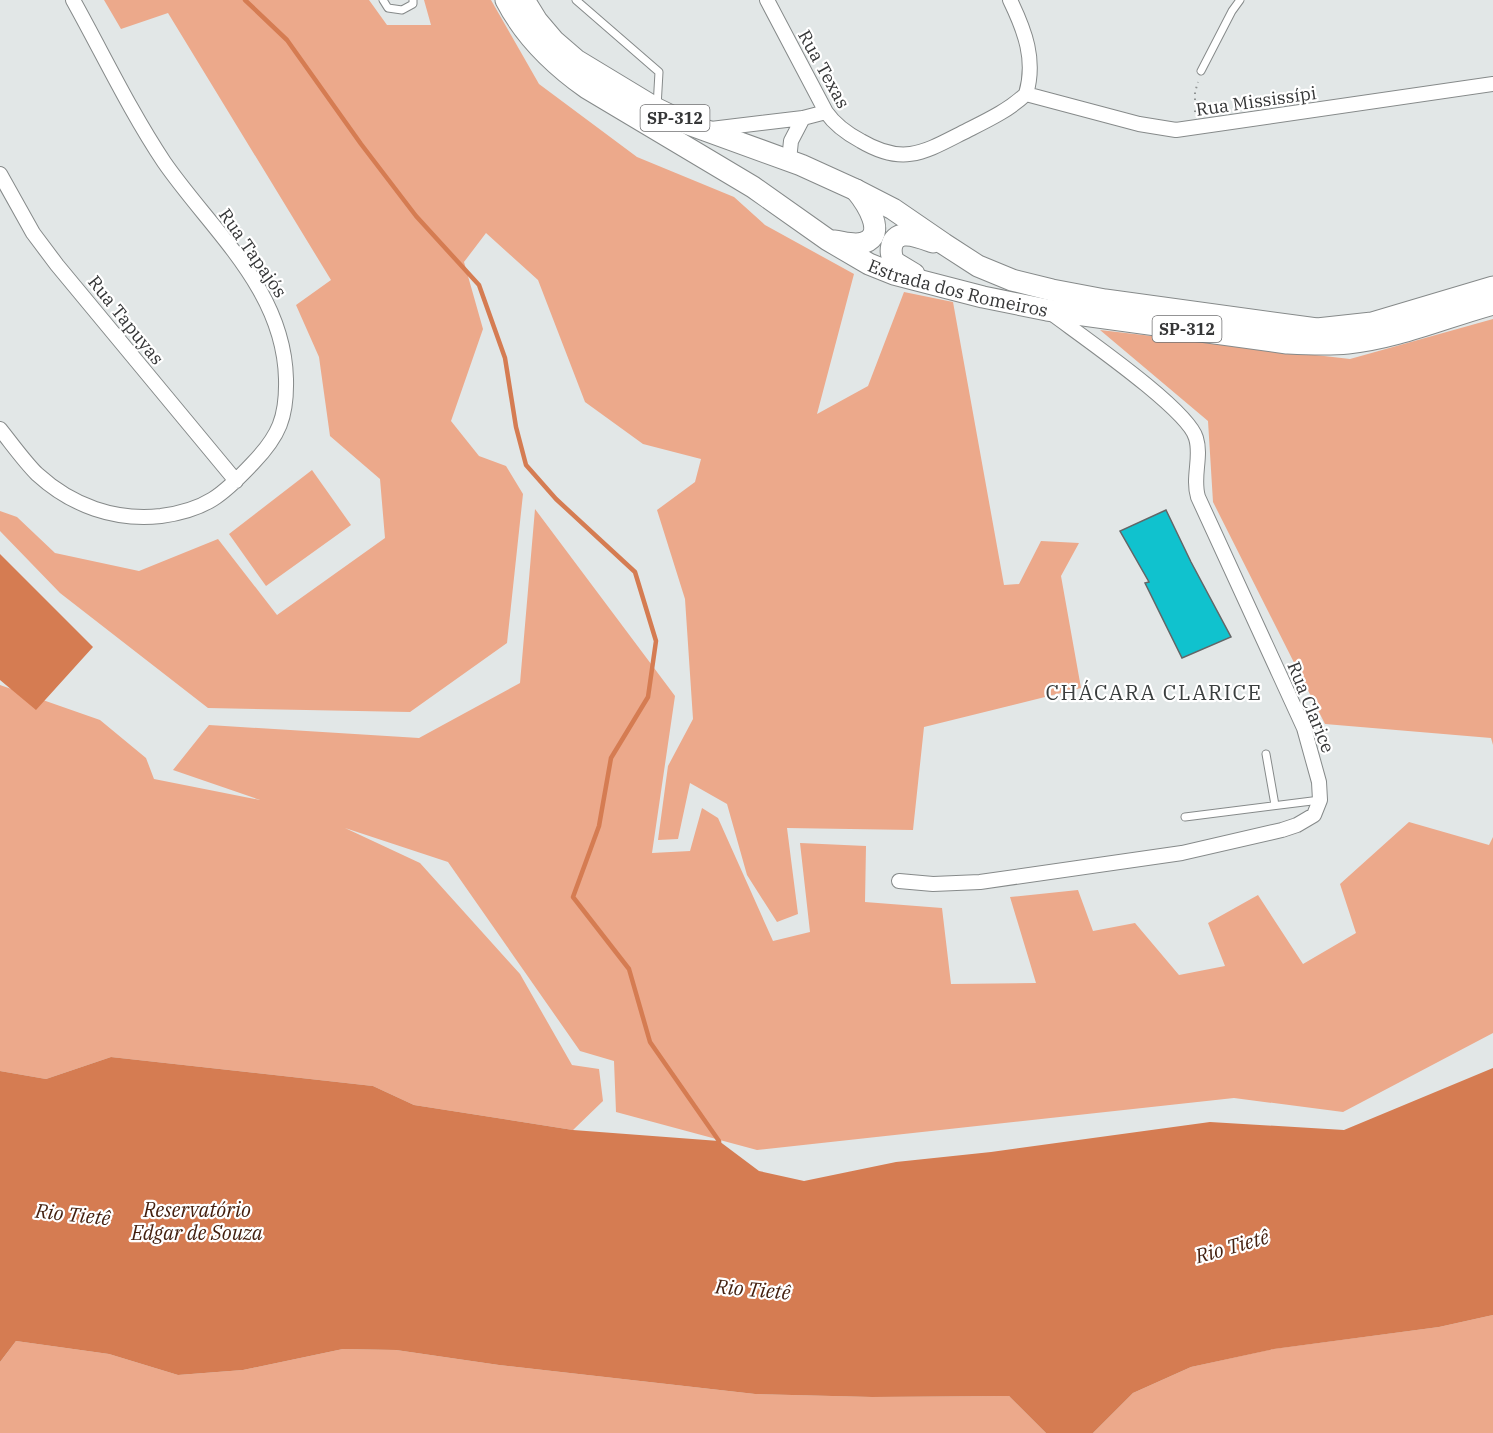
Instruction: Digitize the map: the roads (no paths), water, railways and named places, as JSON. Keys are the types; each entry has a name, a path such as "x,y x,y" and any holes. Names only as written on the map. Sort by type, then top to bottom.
{"main road":[{"name":"Estrada dos Romeiros","path":"506,0 525,30 564,72 616,107 753,187 828,240 869,264 912,280 1047,310 1287,343 1318,345 1377,339 1493,304"},
{"name":"Estrada dos Romeiros","path":"525,0 554,41 576,60 657,109 706,130 789,160 856,190 893,209 978,266 1012,280 1105,300 1317,329 1372,323 1493,287"},
{"path":"828,240 862,243 869,240 873,234 872,216 868,205 856,190"},
{"path":"933,285 894,262 890,250 893,242 904,235 944,244"}],"street":[{"name":"Rua Tapajós","path":"0,429 36,473 65,497 89,508 114,515 163,516 195,509 214,500 269,447 284,415 286,369 272,311 243,263 165,163 144,130 73,0"},
{"name":"Rua Texas","path":"767,0 825,112 837,126 872,148 888,154 906,155 931,148 1016,104 1026,94"},
{"path":"1010,0 1023,28 1031,54 1031,79 1026,94"},
{"name":"Rua Mississípi","path":"1026,94 1139,124 1176,130 1493,84"},
{"path":"706,130 803,118 825,112"},
{"path":"789,160 791,141 803,118"},
{"name":"Rua Tapuyas","path":"0,174 33,233 57,265 236,481"},
{"name":"Rua Clarice","path":"1047,310 1166,401 1190,426 1196,436 1198,447 1195,478 1198,497 1304,728 1319,782 1320,800"},
{"path":"899,881 933,884 980,882 1182,853 1297,825 1314,815 1320,800"}],"lane":[{"path":"383,0 388,8 402,10 413,4 413,0"},
{"path":"576,0 659,72 657,109"},
{"path":"1201,71 1240,0"},
{"path":"1266,754 1275,805"},
{"path":"1185,817 1320,800"}],"water":[{"path":"0,554 93,647 36,710 0,680"},
{"name":"Reservatório Edgar de Souza","path":"111,1057 373,1086 414,1105 573,1130 719,1141 759,1171 804,1181 896,1162 991,1152 1210,1122 1344,1130 1493,1068 1493,1315 1439,1327 1274,1349 1191,1367 1133,1393 1093,1433 1046,1433 1009,1396 872,1397 755,1394 499,1365 396,1350 343,1349 243,1370 178,1375 109,1354 16,1341 0,1362 0,1071 46,1079"}],"waterway":[{"path":"245,0 287,40 416,216 479,285 505,358 516,427 526,465 556,499 635,572 656,641 648,697 611,758 599,826 573,897 629,969 650,1042 719,1144"}],"district":[{"name":"CHÁCARA CLARICE","path":"1154,692"}],"water label":[{"name":"Rio Tietê","path":"73,1214"},
{"name":"Rio Tietê","path":"1232,1246"},
{"name":"Rio Tietê","path":"753,1289"}]}
